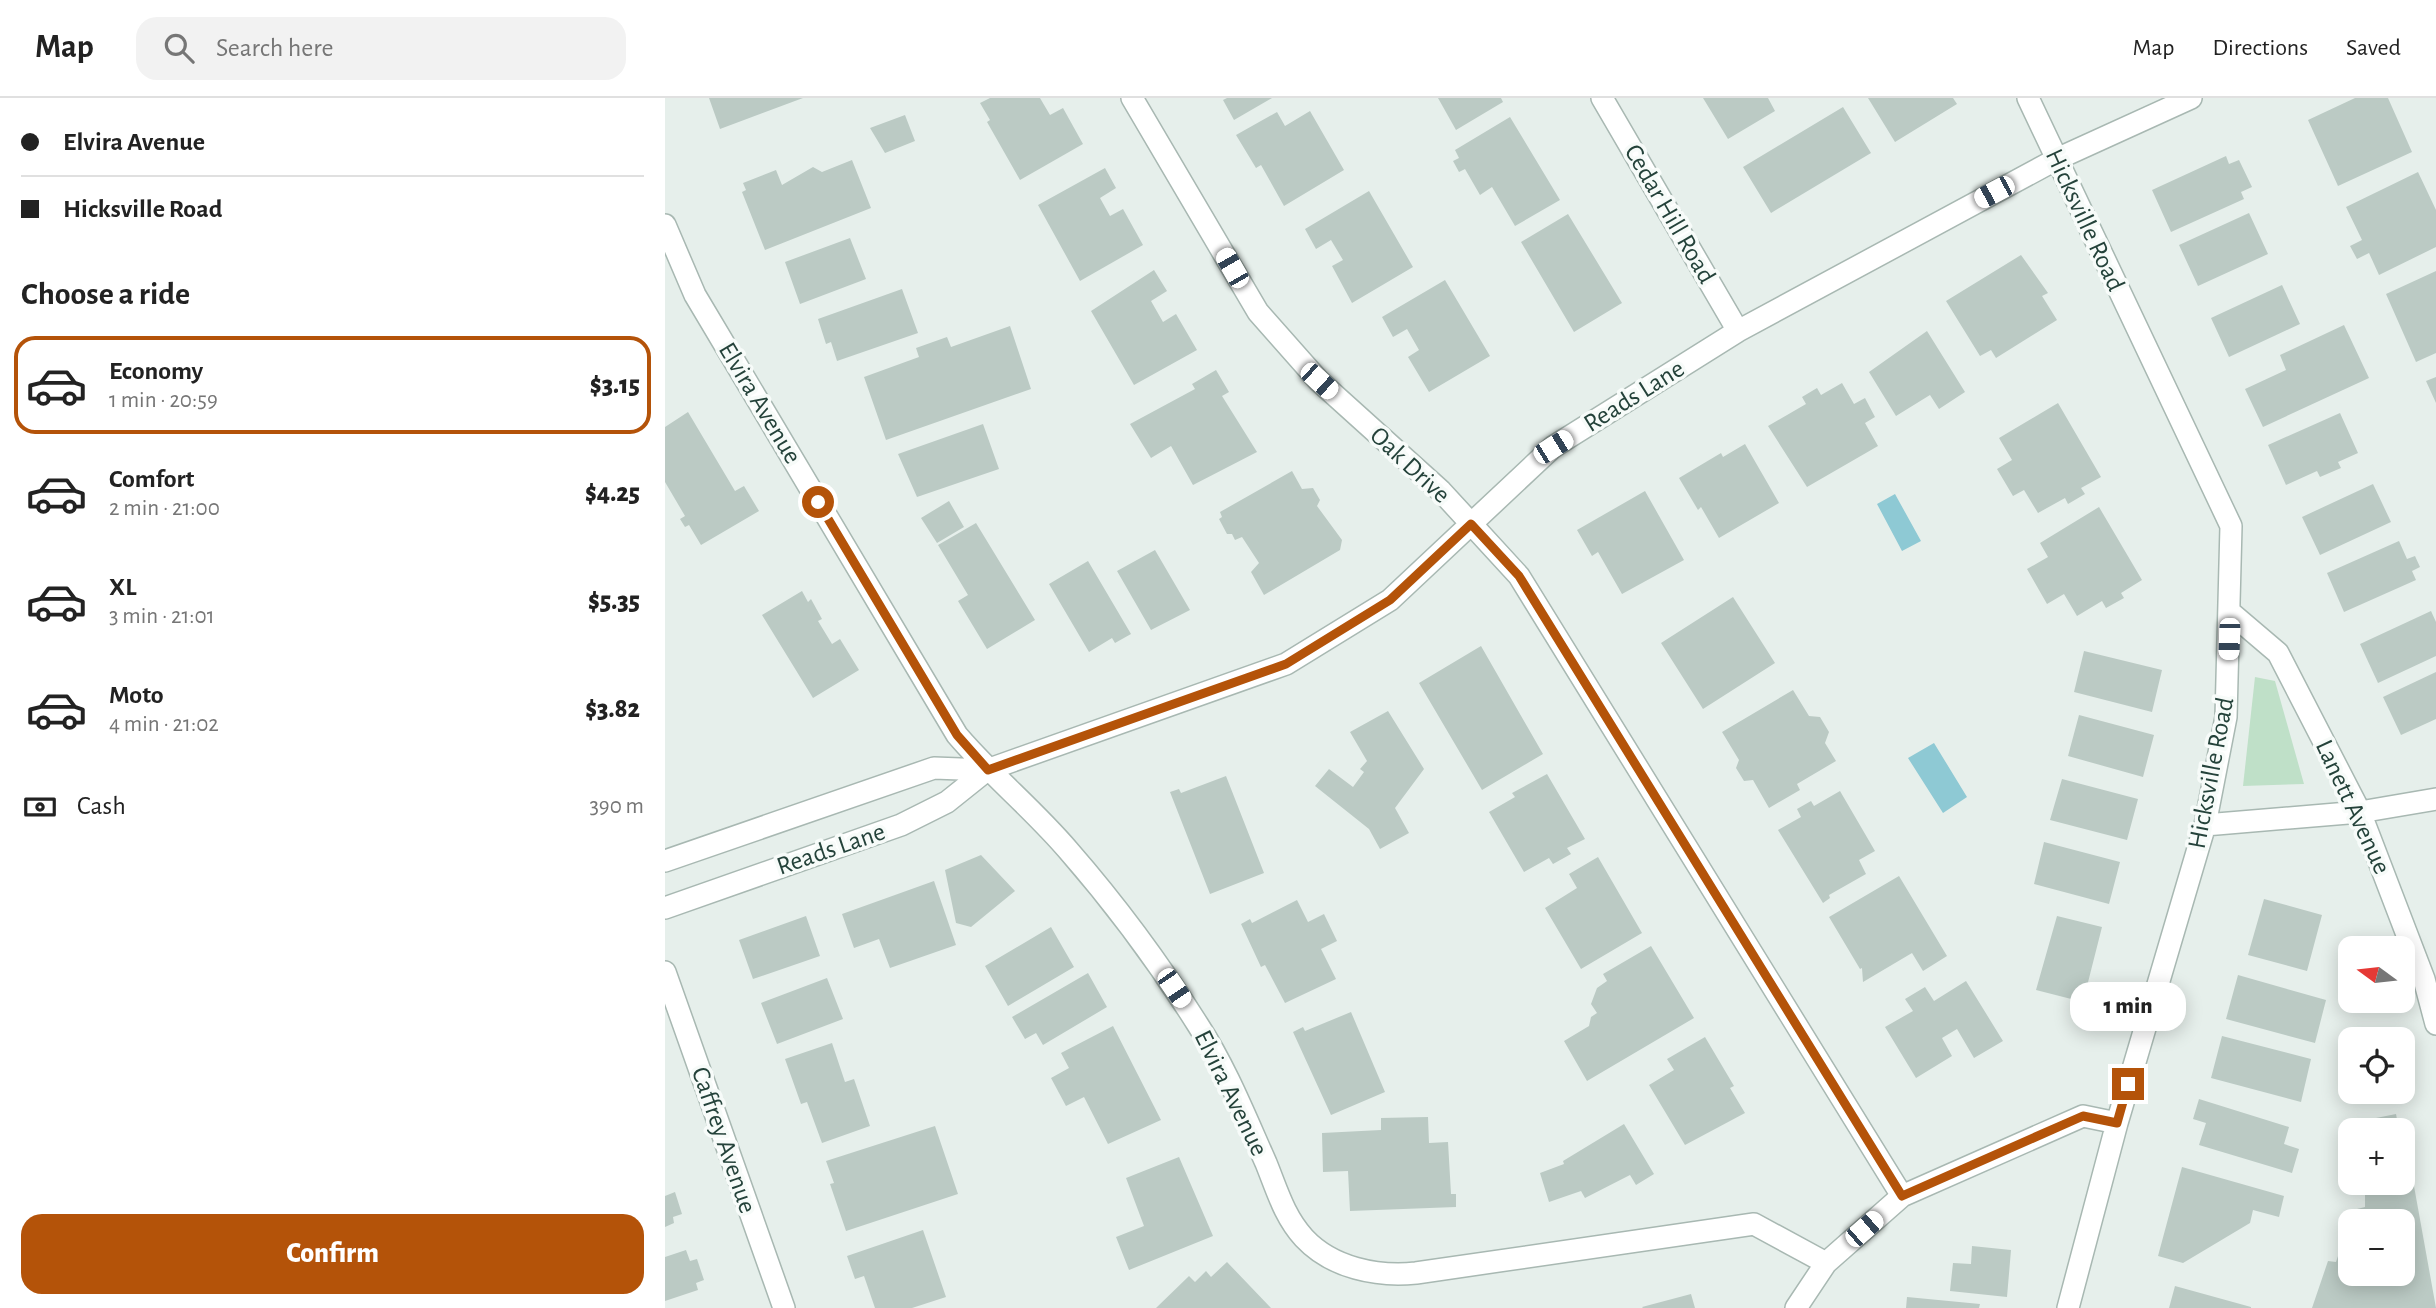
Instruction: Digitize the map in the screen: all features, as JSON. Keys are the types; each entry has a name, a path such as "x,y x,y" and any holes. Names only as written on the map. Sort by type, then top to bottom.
{"street":[{"name":"Oak Drive","path":"1132,98 1258,312 1319,381 1421,472 1519,576 1902,1196"},
{"name":"Cedar Hill Road","path":"1602,98 1738,331"},
{"name":"Hicksville Road","path":"2028,98 2084,221 2231,526 2231,613 2226,718 2205,825 2117,1123 2068,1308"},
{"name":"Reads Lane","path":"665,908 901,825 947,802 988,770 1286,664 1390,600 1553,447 1738,331 2057,159 2191,98"},
{"name":"Elvira Avenue","path":"665,225 695,295 957,735 988,770 1067,848 1135,930 1200,1027 1235,1092 1285,1214 1305,1240 1345,1266 1391,1276 1754,1224 1825,1263"},
{"name":"Lanett Avenue","path":"2231,613 2278,653 2360,812 2424,979 2436,1024"},
{"name":"Reads Lane","path":"665,861 934,768 988,770"},
{"path":"2205,825 2360,812 2436,799"},
{"name":"Caffrey Avenue","path":"665,972 784,1308"},
{"path":"1796,1308 1825,1263 1902,1196 2083,1116 2117,1123"}],"green space":[{"path":"2255,677 2275,681 2304,784 2243,786"}],"water":[{"path":"1895,494 1921,541 1902,551 1877,504"},
{"path":"1934,743 1967,797 1943,813 1908,758"}],"building":[{"path":"709,98 803,98 720,129"},
{"path":"990,98 1040,98 1050,115 1063,108 1083,144 1020,180 987,122 990,120 980,103"},
{"path":"1272,98 1234,120 1223,100"},
{"path":"1438,98 1501,98 1503,102 1456,130"},
{"path":"1703,98 1768,98 1775,111 1728,139"},
{"path":"1868,98 1953,98 1957,104 1895,142"},
{"path":"2355,98 2388,98 2412,152 2338,186 2308,120"},
{"path":"1843,107 1871,153 1771,213 1743,167"},
{"path":"1310,111 1344,170 1284,206 1261,165 1256,168 1236,135 1277,112 1285,126"},
{"path":"905,115 915,141 885,153 870,128"},
{"path":"1510,117 1560,200 1515,226 1492,187 1480,195 1465,169 1459,172 1453,161 1459,158 1455,150"},
{"path":"2226,156 2229,164 2239,160 2252,187 2241,192 2244,199 2171,232 2152,190"},
{"path":"852,160 871,208 765,250 742,192 746,190 743,183 776,170 782,185 813,167 822,172"},
{"path":"1105,168 1116,188 1100,198 1110,216 1123,209 1143,245 1080,281 1038,205"},
{"path":"2418,172 2436,210 2436,247 2379,275 2369,253 2357,259 2350,246 2362,240 2346,207"},
{"path":"1369,191 1413,267 1352,303 1332,266 1343,260 1331,240 1316,249 1305,229"},
{"path":"2249,213 2268,254 2198,286 2179,245"},
{"path":"1568,214 1622,303 1574,332 1521,242"},
{"path":"850,238 866,279 800,304 785,262"},
{"path":"2021,255 2048,293 2042,296 2057,320 1996,358 1991,350 1980,356 1946,301"},
{"path":"1154,270 1167,291 1151,301 1163,322 1176,314 1197,350 1134,385 1091,311"},
{"path":"2436,271 2436,353 2416,362 2386,294"},
{"path":"1445,280 1490,356 1429,392 1408,357 1419,350 1407,329 1393,337 1382,317"},
{"path":"2282,285 2300,324 2229,357 2211,318"},
{"path":"902,289 918,333 837,361 831,342 826,344 818,319"},
{"path":"2344,325 2369,378 2263,427 2245,389 2286,370 2280,355"},
{"path":"1010,326 1031,389 886,440 864,377 919,357 916,348 947,337 951,347"},
{"path":"1927,331 1965,392 1939,409 1930,395 1896,416 1869,372"},
{"path":"1216,370 1229,392 1222,396 1257,452 1193,485 1171,446 1151,458 1130,424 1195,389 1192,384"},
{"path":"2436,377 2436,403 2426,381"},
{"path":"1842,383 1854,404 1865,398 1875,417 1865,423 1878,446 1807,487 1768,426 1806,404 1802,397 1817,388 1821,395"},
{"path":"2058,403 2101,477 2081,488 2085,494 2068,504 2065,498 2038,513 2024,490 2013,496 1997,469 2012,460 1999,438"},
{"path":"688,412 735,491 744,486 759,511 701,545 689,525 685,527 680,519 685,516 665,482 665,427"},
{"path":"2340,413 2358,453 2338,462 2341,468 2320,477 2317,471 2286,485 2268,445"},
{"path":"983,424 999,469 917,497 898,454"},
{"path":"1745,444 1779,503 1719,538 1701,507 1698,510 1679,478 1721,453 1723,457"},
{"path":"1292,471 1302,489 1313,488 1320,500 1317,506 1342,540 1340,550 1264,595 1251,572 1259,563 1242,537 1235,540 1232,534 1227,534 1219,519 1222,517 1220,512"},
{"path":"2373,484 2391,522 2320,555 2302,517"},
{"path":"1645,491 1684,560 1622,594 1598,552 1592,556 1577,530"},
{"path":"949,501 964,527 937,543 921,518"},
{"path":"2099,507 2142,580 2121,593 2124,598 2106,608 2102,601 2077,616 2064,594 2047,604 2027,569 2048,557 2040,543"},
{"path":"976,523 1035,620 987,649 958,601 968,595 938,545"},
{"path":"2399,541 2407,559 2415,556 2420,567 2412,571 2416,580 2344,612 2327,573"},
{"path":"1155,550 1190,610 1151,630 1117,571"},
{"path":"1088,561 1131,634 1115,643 1112,638 1089,652 1049,584"},
{"path":"802,591 808,602 811,599 822,619 818,621 832,644 840,639 859,670 813,698 762,615"},
{"path":"1733,597 1775,663 1703,709 1661,643"},
{"path":"2431,611 2436,622 2436,656 2378,683 2360,644"},
{"path":"1481,646 1543,754 1482,790 1419,683"},
{"path":"2084,651 2162,670 2152,712 2074,692"},
{"path":"2436,672 2436,719 2401,735 2383,697"},
{"path":"1793,690 1809,716 1820,717 1829,732 1825,743 1836,761 1797,784 1800,790 1769,808 1753,780 1744,781 1736,768 1739,760 1722,732"},
{"path":"1388,711 1424,769 1395,808 1409,833 1380,849 1369,829 1315,786 1329,769 1353,787 1364,772 1360,769 1367,761 1350,732"},
{"path":"2079,715 2154,735 2143,777 2068,756"},
{"path":"1547,774 1585,839 1567,848 1571,854 1553,864 1549,858 1524,872 1489,812 1515,797 1512,793"},
{"path":"1226,776 1264,873 1210,894 1170,792 1179,789 1181,793"},
{"path":"2062,779 2138,799 2127,840 2050,820"},
{"path":"1840,791 1875,851 1859,860 1866,874 1829,895 1830,898 1823,903 1778,830 1801,817 1797,809 1811,801 1814,806"},
{"path":"2044,842 2120,862 2109,904 2034,884"},
{"path":"981,855 1015,891 971,927 956,923 945,870"},
{"path":"1598,857 1642,933 1581,969 1545,908 1577,888 1569,874"},
{"path":"1899,876 1947,956 1923,971 1912,953 1863,982 1862,968 1860,969 1829,917"},
{"path":"934,881 956,945 890,968 879,939 854,948 842,914"},
{"path":"2264,899 2322,915 2307,971 2248,955"},
{"path":"1297,900 1308,922 1324,914 1337,941 1321,949 1336,979 1285,1003 1265,965 1261,967 1241,924 1250,919 1252,923"},
{"path":"806,916 820,956 753,979 739,940"},
{"path":"2057,916 2102,927 2083,1002 2036,990"},
{"path":"1051,927 1074,967 1008,1006 985,966"},
{"path":"1651,946 1694,1018 1587,1081 1564,1041 1589,1026 1591,1017 1597,1013 1591,1004 1597,988 1607,981 1603,974"},
{"path":"1088,973 1107,1007 1043,1045 1036,1033 1025,1039 1012,1017"},
{"path":"2238,975 2326,1000 2315,1043 2226,1019"},
{"path":"827,978 843,1019 777,1044 761,1003"},
{"path":"1966,981 2003,1041 1974,1058 1957,1029 1942,1038 1952,1056 1916,1078 1885,1027 1913,1011 1905,999 1925,987 1934,1001"},
{"path":"1351,1012 1385,1092 1331,1115 1293,1032 1303,1027 1305,1031"},
{"path":"1113,1026 1161,1120 1108,1144 1084,1097 1066,1106 1051,1078 1069,1068 1061,1053"},
{"path":"2222,1036 2311,1059 2301,1102 2211,1078"},
{"path":"1705,1037 1734,1086 1730,1088 1745,1113 1685,1145 1649,1085 1674,1070 1667,1059"},
{"path":"832,1043 845,1082 854,1079 870,1126 822,1143 807,1102 801,1104 785,1059"},
{"path":"2199,1099 2289,1127 2284,1144 2299,1149 2292,1173 2199,1145 2206,1123 2193,1119"},
{"path":"2396,1114 2397,1118 2376,1118"},
{"path":"1428,1117 1429,1143 1448,1142 1451,1194 1456,1194 1456,1207 1350,1211 1348,1171 1323,1172 1322,1133 1381,1130 1381,1118"},
{"path":"1624,1124 1654,1174 1636,1185 1630,1175 1585,1198 1581,1191 1549,1202 1540,1173 1564,1164 1563,1161"},
{"path":"935,1126 958,1194 846,1231 830,1184 834,1183 826,1161"},
{"path":"1179,1157 1213,1236 1129,1270 1116,1237 1144,1226 1126,1178"},
{"path":"2182,1167 2284,1196 2279,1217 2253,1210 2250,1223 2183,1263 2158,1256"},
{"path":"675,1192 682,1214 673,1217 674,1223 665,1227 665,1196"},
{"path":"2415,1192 2436,1308 2312,1308 2328,1261 2336,1262 2338,1256 2338,1286 2415,1286 2415,1209 2357,1209 2365,1207 2365,1195 2415,1195"},
{"path":"923,1230 946,1297 912,1308 875,1308 864,1276 855,1279 847,1256"},
{"path":"1972,1246 2011,1250 2007,1297 1950,1291 1953,1263 1971,1264"},
{"path":"686,1250 690,1261 697,1259 704,1280 696,1283 698,1290 665,1301 665,1257"},
{"path":"1227,1262 1271,1308 1156,1308 1189,1276 1195,1282 1206,1271 1211,1277"},
{"path":"2175,1286 2251,1307 2251,1308 2169,1308"},
{"path":"1691,1294 1695,1308 1642,1307"},
{"path":"1907,1297 1980,1304 1979,1308 1906,1308"}],"route":[{"path":"818,502 957,735 988,770 1286,664 1390,600 1471,524 1519,576 1902,1196 2083,1116 2117,1123 2128,1084"}]}
